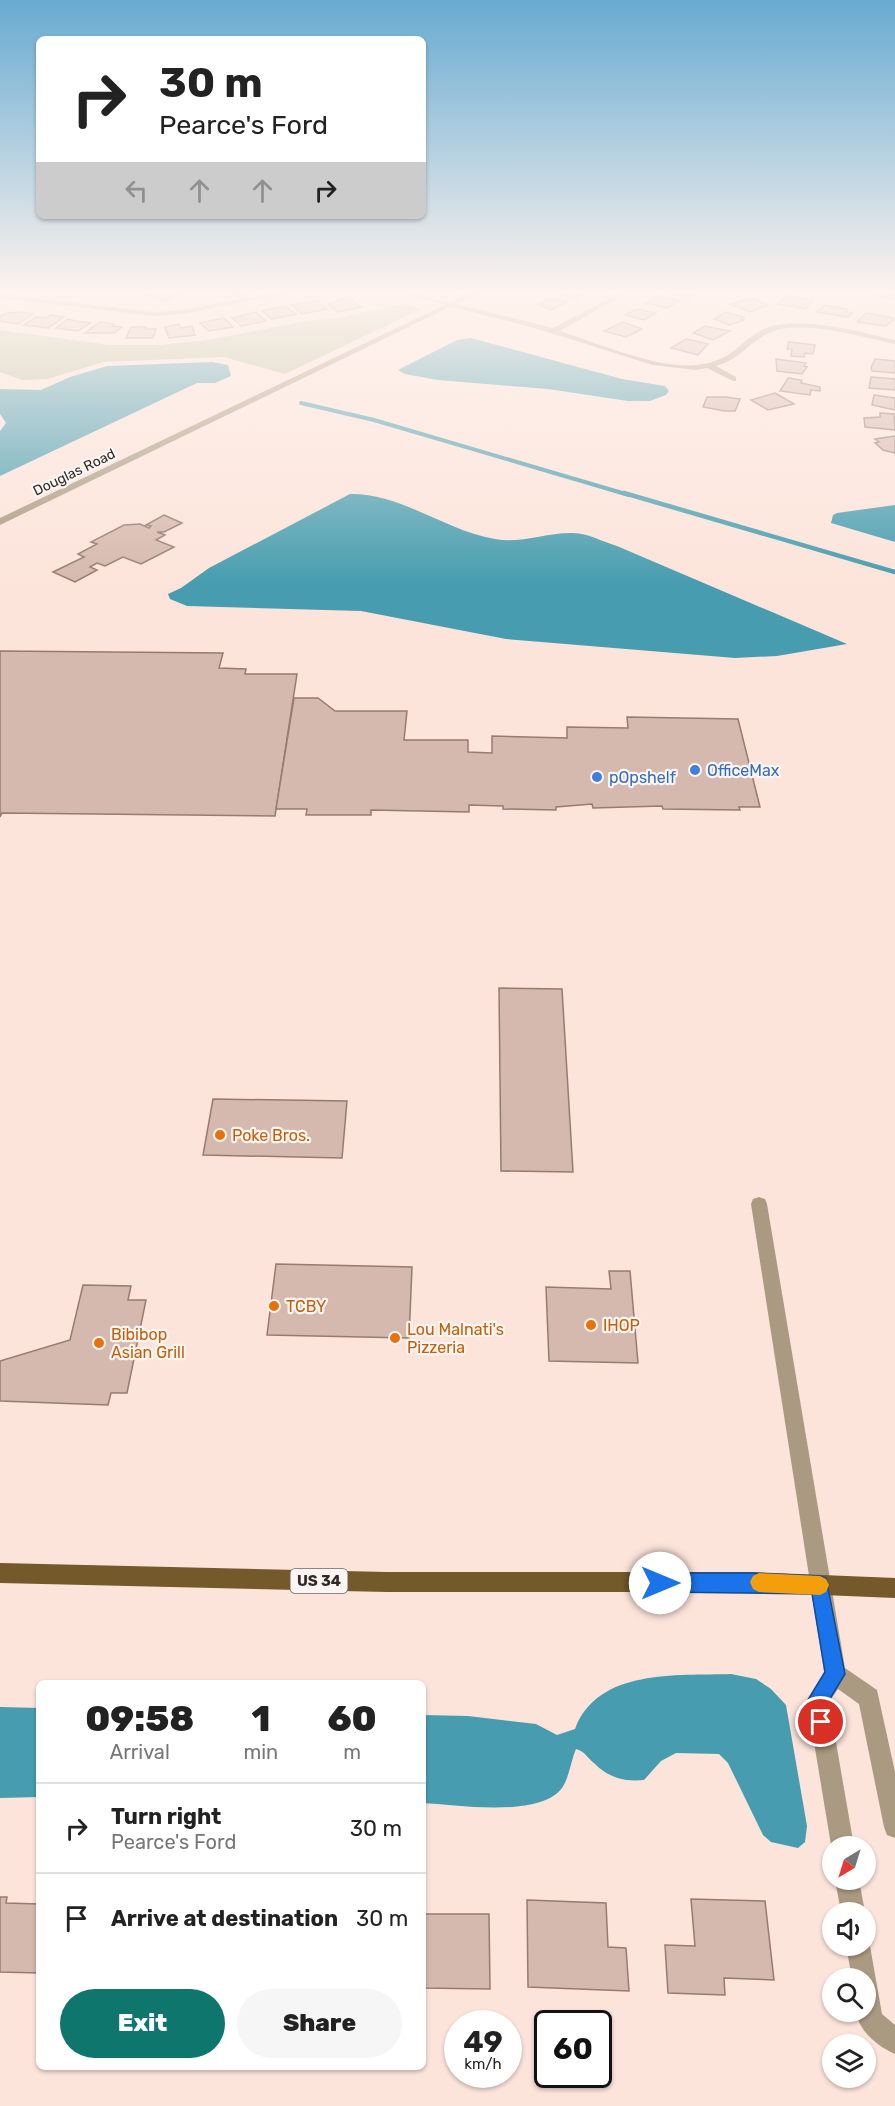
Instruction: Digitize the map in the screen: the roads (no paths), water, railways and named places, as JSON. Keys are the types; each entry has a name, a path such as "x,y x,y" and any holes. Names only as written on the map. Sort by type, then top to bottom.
{"main road":[{"name":"US 34","path":"0,1573 387,1582 751,1582 895,1588"}],"street":[{"name":"Douglas Road","path":"0,522 280,387"},
{"path":"759,1204 835,1674 818,1700 840,1836"},
{"path":"835,1674 870,1698 895,1827"},
{"path":"872,2022 895,2041"}],"water":[{"path":"47,387 188,387 0,476 0,431 6,423 0,414 0,389 41,390"},
{"path":"527,387 666,387 669,391 666,395 650,401 628,401"},
{"path":"350,494 387,499 477,535 495,539 514,540 563,533 590,536 847,644 777,656 735,658 506,639 361,611 187,606 170,599 168,594 181,588 209,568"},
{"path":"895,505 895,542 831,523 833,515 837,513"},
{"path":"731,1674 756,1679 771,1689 786,1705 807,1826 805,1842 798,1848 771,1842 763,1835 728,1763 719,1754 676,1753 661,1761 644,1780 630,1780 606,1773 584,1753 576,1749 562,1788 551,1797 536,1803 497,1808 426,1803 426,1715 468,1716 536,1724 557,1735 575,1729 586,1709 601,1695 620,1685 641,1679"},
{"path":"0,1707 36,1708 36,1797 0,1798"}],"waterway":[{"path":"301,403 374,420 629,495"},
{"path":"624,493 895,572"}],"place":[{"name":"OfficeMax","path":"695,770"},
{"name":"pOpshelf","path":"597,777"},
{"name":"Poke Bros.","path":"220,1135"},
{"name":"TCBY","path":"274,1306"},
{"name":"IHOP","path":"591,1325"},
{"name":"Lou Malnati's Pizzeria","path":"395,1338"},
{"name":"Bibibop Asian Grill","path":"99,1343"}]}
